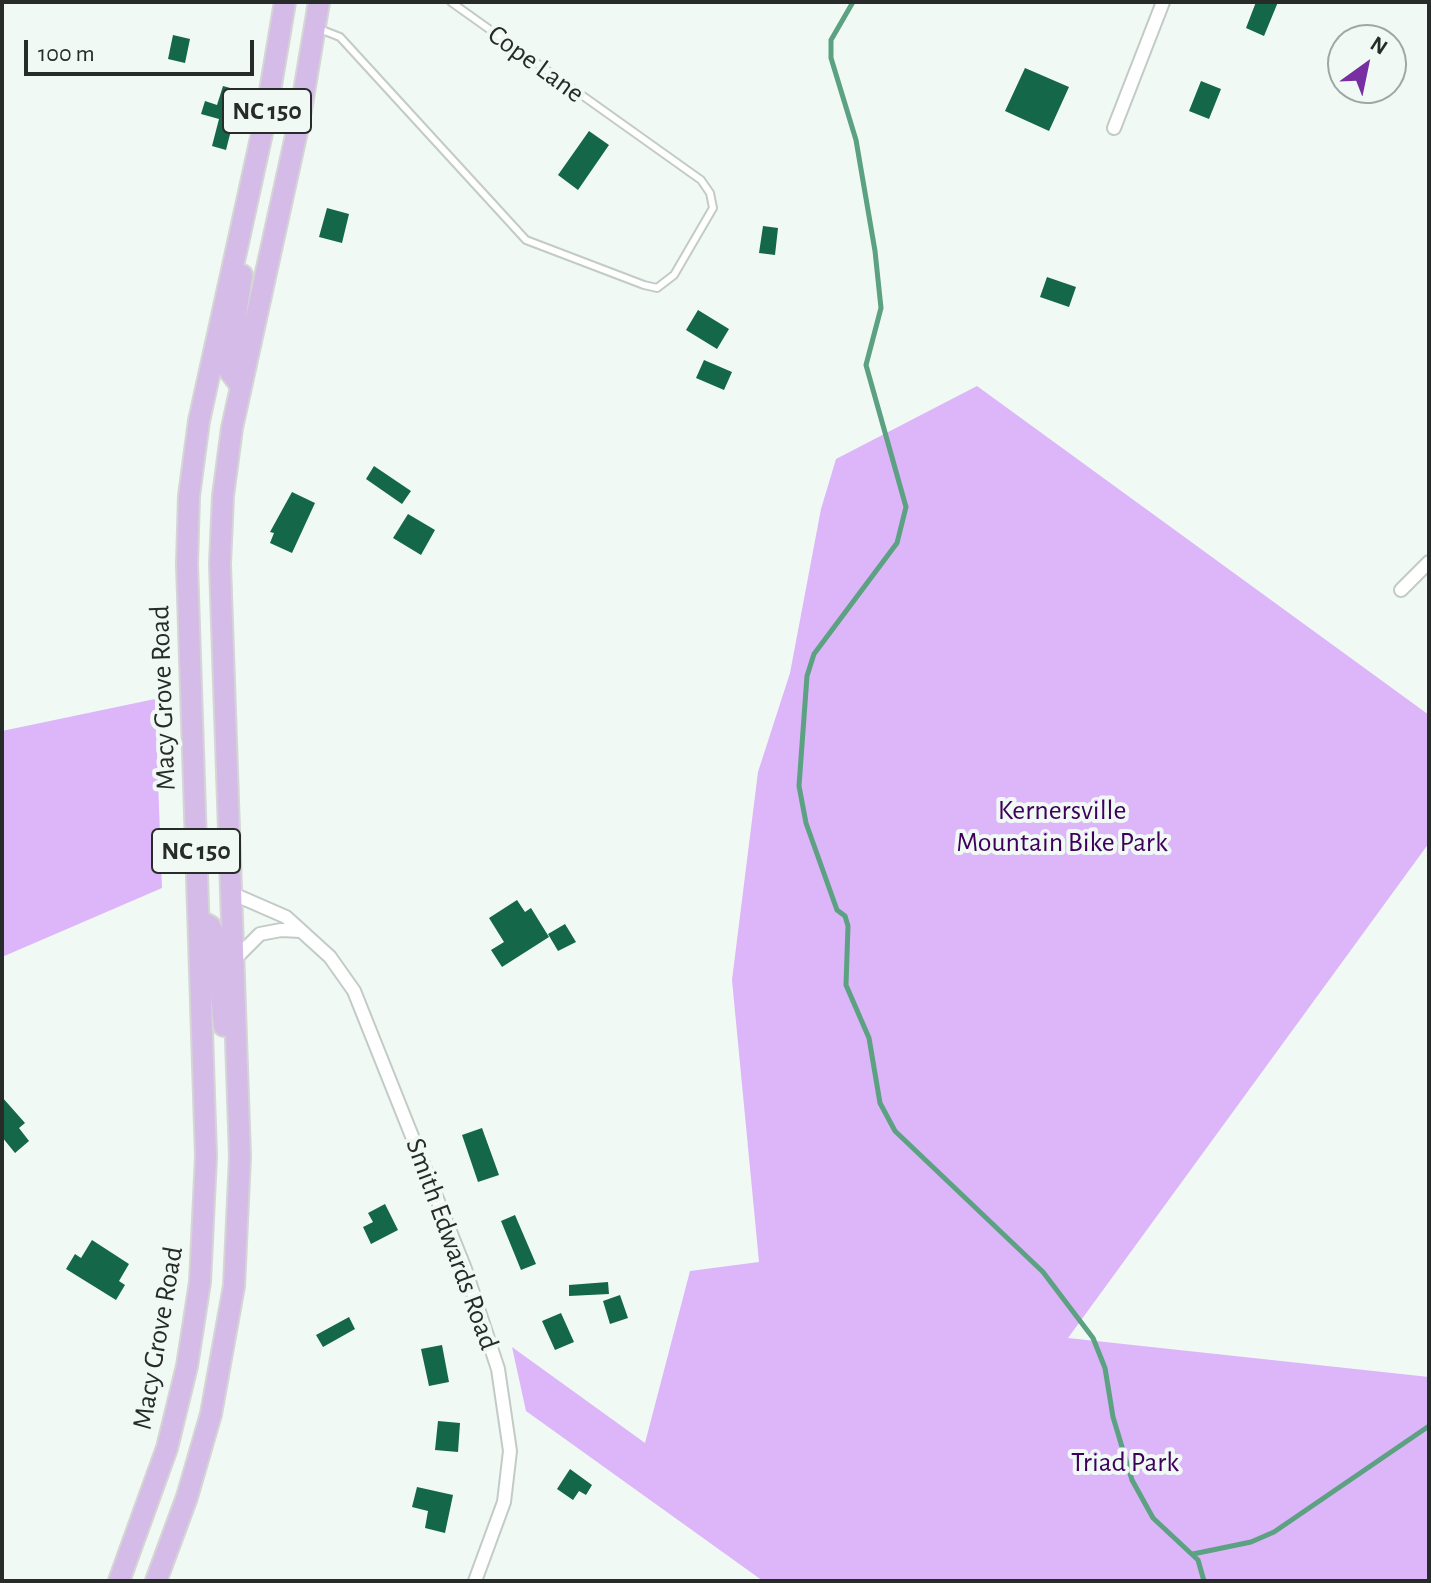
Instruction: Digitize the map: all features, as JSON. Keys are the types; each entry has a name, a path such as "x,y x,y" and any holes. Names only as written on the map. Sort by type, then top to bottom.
{"main road":[{"name":"Macy Grove Road","path":"119,1581 151,1500 171,1434 187,1366 200,1282 206,1157 187,575 189,496 199,421 253,175 285,2"},
{"name":"NC 150","path":"156,1581 187,1497 220,1373 234,1286 240,1157 220,529 226,461 319,2"},
{"path":"241,386 228,369 238,316 253,175"},
{"path":"199,920 210,926 216,943 240,1157"}],"street":[{"path":"1114,128 1163,2"},
{"path":"1401,590 1429,562"},
{"name":"Smith Edwards Road","path":"231,893 286,917 343,973 363,1010 465,1269 498,1369 509,1424 509,1476 496,1531 475,1581"},
{"path":"233,961 260,934 301,931"}],"lane":[{"name":"Cope Lane","path":"315,28 332,32 347,44 526,240 657,288 674,275 713,208 710,193 701,180 621,126 451,2"}],"green space":[{"name":"Kernersville Mountain Bike Park","path":"977,386 1429,715 1429,843 1068,1338 1429,1377 1429,1581 763,1581 526,1411 512,1347 645,1443 690,1271 759,1262 732,980 758,772 790,673 821,509 836,459"},
{"path":"155,699 162,888 2,957 2,731"}],"building":[{"path":"1256,2 1278,2 1264,36 1246,28"},
{"path":"173,35 190,39 185,63 168,59"},
{"path":"1025,68 1069,87 1049,131 1005,111"},
{"path":"1201,81 1221,89 1209,119 1189,111"},
{"path":"223,86 241,91 226,150 212,146 219,119 201,114 205,101 217,105"},
{"path":"589,131 609,145 578,190 558,175"},
{"path":"327,208 349,214 342,243 319,237"},
{"path":"763,226 778,228 775,255 759,253"},
{"path":"1047,277 1076,287 1069,307 1040,297"},
{"path":"698,310 729,329 717,349 686,330"},
{"path":"704,360 732,372 724,390 696,378"},
{"path":"374,466 411,491 402,504 366,479"},
{"path":"292,492 315,503 292,553 270,543 274,533 270,532"},
{"path":"408,514 435,530 421,555 393,538"},
{"path":"517,900 525,912 531,908 549,937 502,967 491,950 504,942 489,918"},
{"path":"565,924 576,942 558,951 548,934"},
{"path":"2,1097 25,1123 19,1128 29,1141 15,1153 2,1137"},
{"path":"482,1128 499,1175 478,1182 462,1135"},
{"path":"385,1204 398,1230 371,1244 363,1227 373,1222 368,1213"},
{"path":"515,1215 536,1264 521,1270 501,1221"},
{"path":"92,1240 129,1264 119,1281 125,1285 116,1300 66,1269 75,1254 81,1258"},
{"path":"608,1282 609,1294 569,1296 569,1285"},
{"path":"620,1295 628,1318 610,1324 603,1301"},
{"path":"561,1313 574,1342 555,1350 542,1321"},
{"path":"349,1317 355,1329 323,1347 316,1335"},
{"path":"442,1345 449,1382 429,1386 421,1349"},
{"path":"438,1421 460,1423 458,1452 435,1450"},
{"path":"570,1469 592,1485 586,1495 579,1491 573,1500 557,1489"},
{"path":"417,1487 453,1495 445,1533 425,1528 428,1511 412,1507"}],"waterway":[{"path":"853,2 831,40 831,58 856,140 875,251 881,308 866,365 906,507 897,543 814,654 807,676 799,786 806,823 837,910 845,916 848,926 846,985 869,1038 880,1103 895,1131 1043,1272 1093,1338 1105,1368 1113,1417 1132,1480 1153,1518 1198,1560 1204,1581"},
{"path":"1193,1554 1251,1542 1274,1532 1429,1426"}],"park label":[{"name":"Triad Park","path":"1125,1463"}]}
